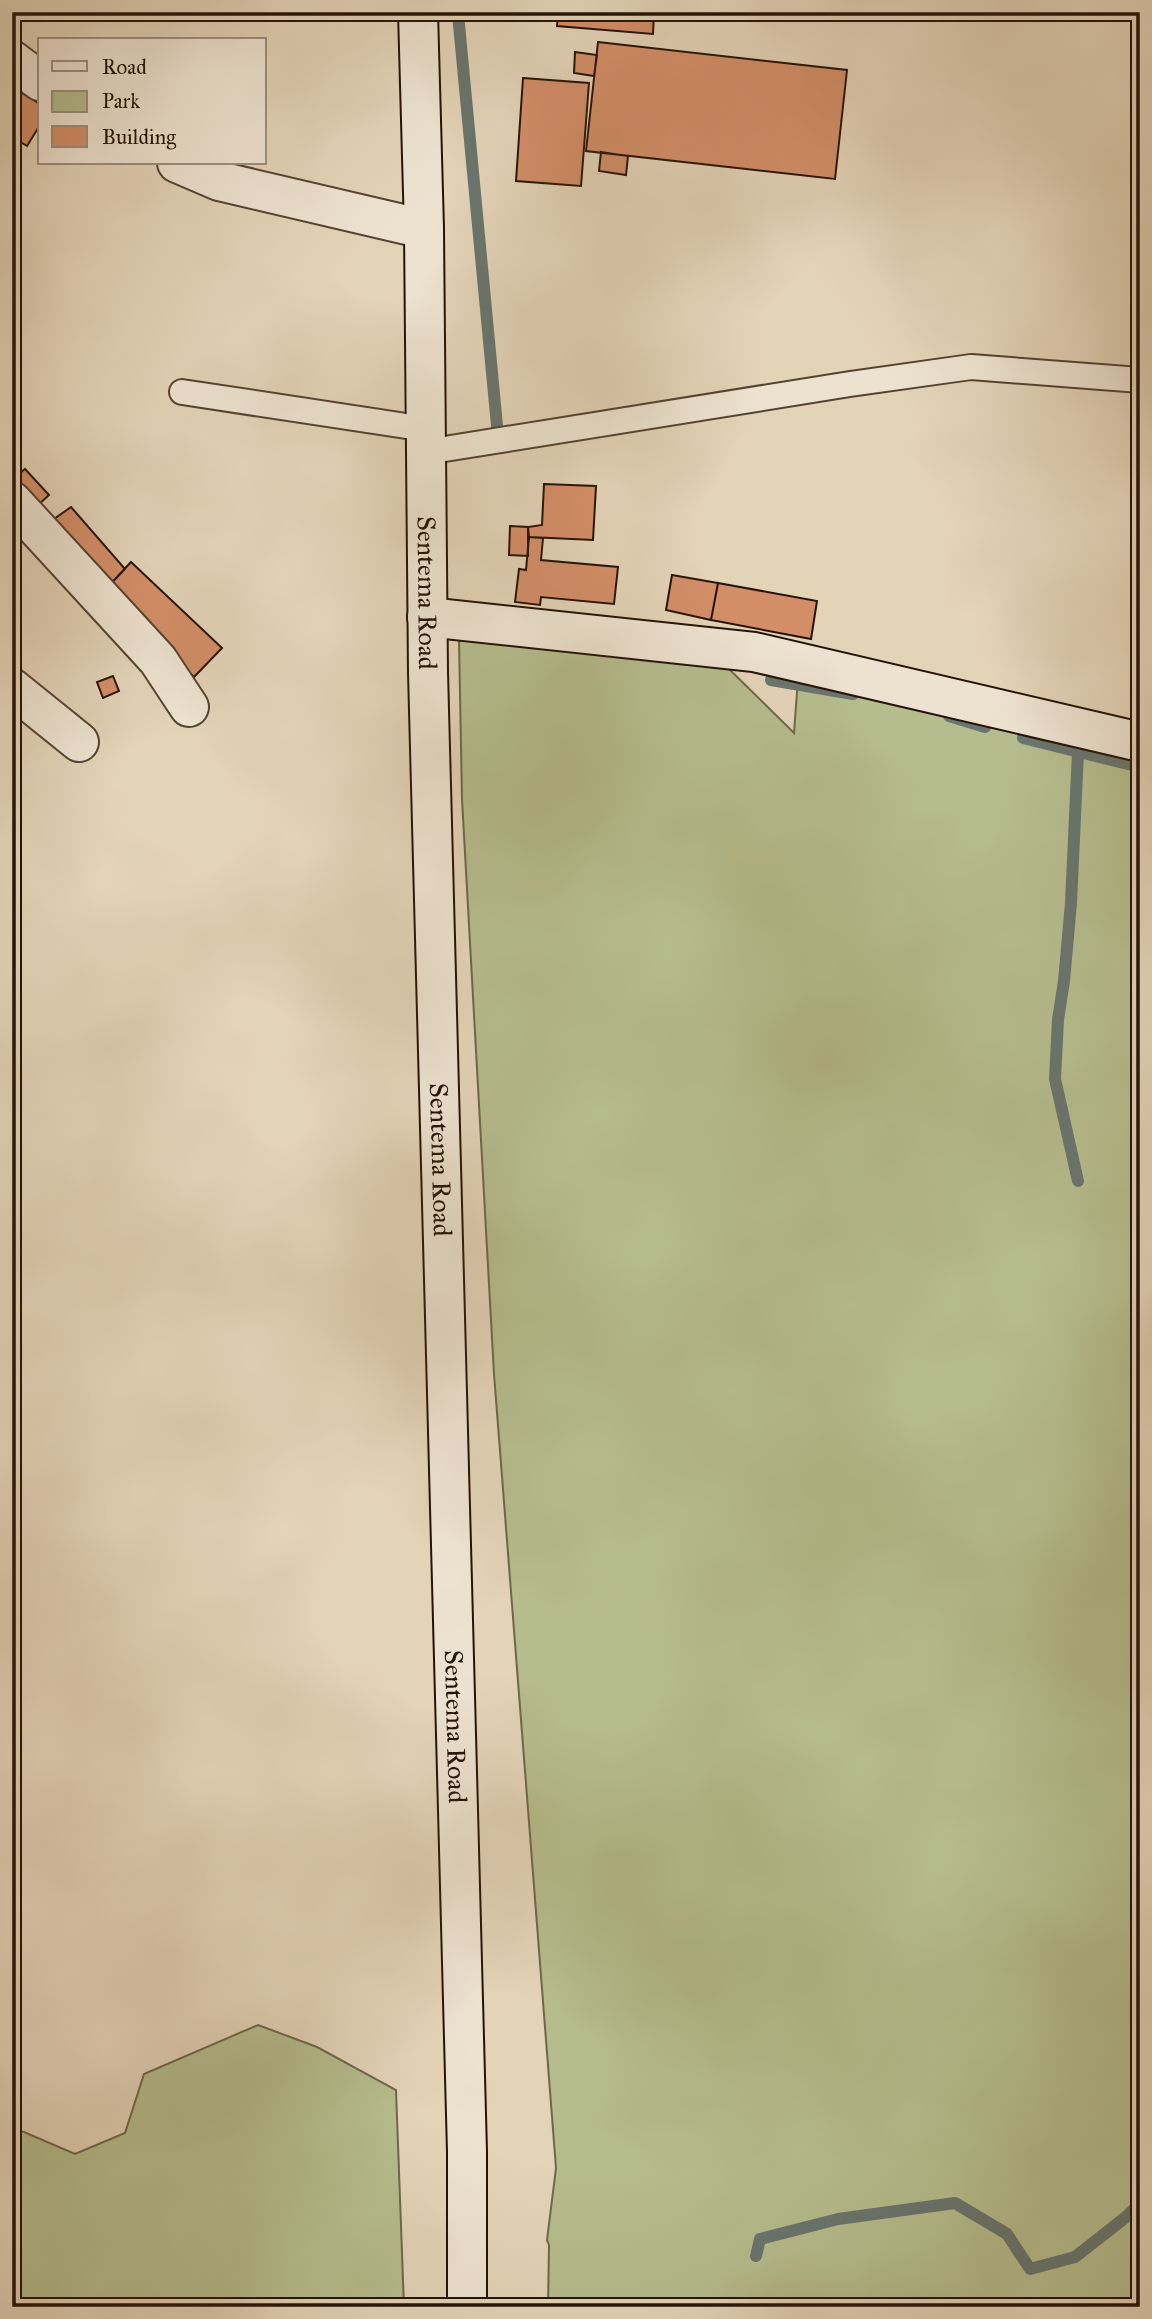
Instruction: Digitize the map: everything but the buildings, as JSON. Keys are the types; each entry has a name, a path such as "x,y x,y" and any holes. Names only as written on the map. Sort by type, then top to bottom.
{"main road":[{"name":"Sentema Road","path":"418,12 424,229 427,617 467,2152 467,2307"},
{"path":"12,60 38,80"},
{"path":"179,164 219,181 424,229"},
{"path":"12,502 158,660 189,707"},
{"path":"427,617 754,652 1140,742"},
{"path":"12,688 79,742"}],"lane":[{"path":"182,392 426,441 971,367 1140,380"}],"green space":[{"path":"459,640 726,666 794,733 798,678 1140,763 1140,2307 548,2307 547,2240 556,2168 494,1374 462,799"},
{"path":"258,2025 317,2047 396,2090 404,2307 12,2307 12,2130 24,2132 75,2154 125,2133 144,2074"}],"waterway":[{"path":"496,13 458,14 498,436"},
{"path":"771,680 853,694"},
{"path":"949,716 985,727"},
{"path":"1023,738 1140,767"},
{"path":"1078,752 1071,903 1058,1020 1055,1079 1078,1181"},
{"path":"756,2256 760,2239 838,2219 955,2203 1007,2234 1030,2269 1075,2257 1140,2203"}]}
